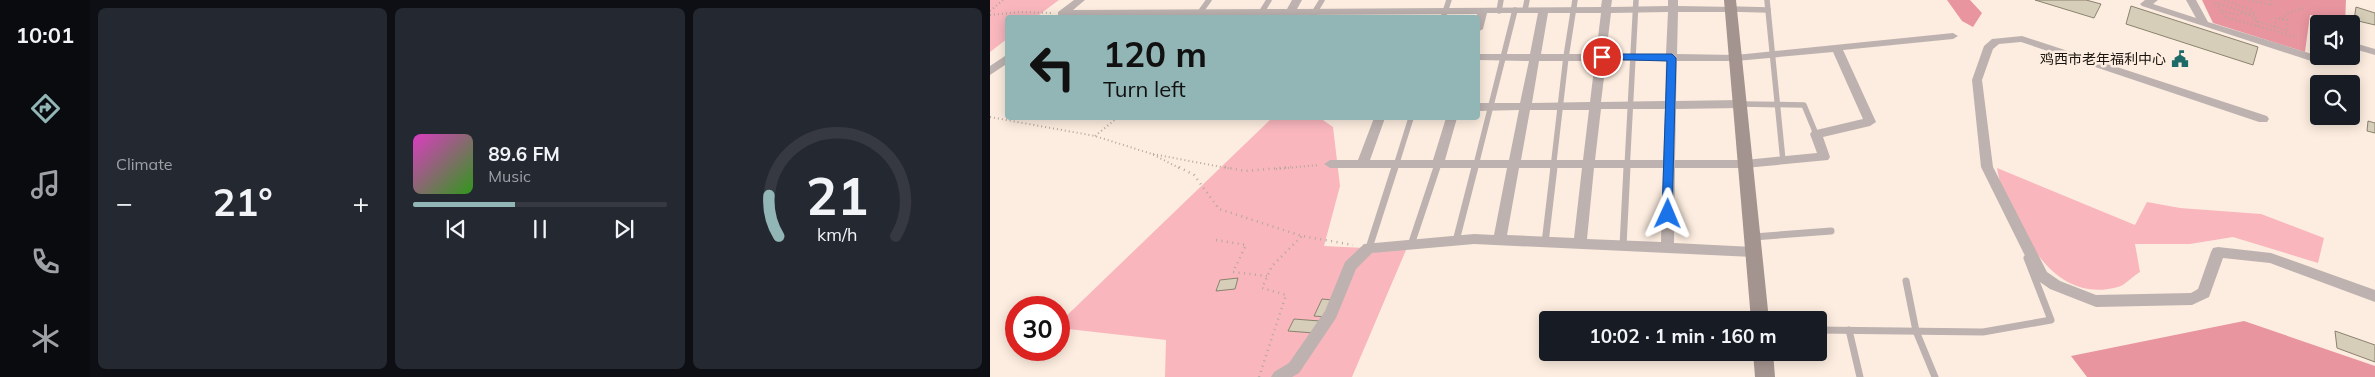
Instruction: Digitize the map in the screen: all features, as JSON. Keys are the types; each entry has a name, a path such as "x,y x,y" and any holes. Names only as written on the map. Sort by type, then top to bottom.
{"street":[{"path":"1061,15 1080,0"},
{"path":"1234,15 1243,0"},
{"path":"1289,15 1297,0"},
{"path":"1342,14 1349,0"},
{"path":"1392,13 1395,0"},
{"path":"1418,14 1424,0"},
{"path":"1476,0 1478,15"},
{"path":"2153,0 2145,4 2310,57"},
{"path":"2191,0 2204,24"},
{"path":"1061,15 1444,14 1478,11 1500,5 1522,7 1731,5 1759,311"},
{"path":"1580,244 1607,5"},
{"path":"1667,248 1673,5"},
{"path":"1499,240 1548,7"},
{"path":"1480,57 1736,58 1953,36"},
{"path":"2263,119 2022,39 1996,42 1988,48 1977,80 1987,167 2042,276 2055,285 2096,301 2192,299 2204,293 2218,252 2272,258 2375,296"},
{"path":"1330,164 1745,164 1824,157 1816,134 1870,122 1836,47"},
{"path":"2360,48 2375,52"},
{"path":"990,56 1005,56"},
{"path":"990,71 1005,58"},
{"path":"1480,107 1740,104"},
{"path":"1362,164 1379,120"},
{"path":"1438,164 1450,120"},
{"path":"1279,377 1294,368 1331,314 1350,266 1369,248 1456,241 1499,240 1667,248 1753,244"},
{"path":"1763,361 1765,377"}],"lane":[{"path":"1198,15 1209,0"},
{"path":"1260,15 1269,0"},
{"path":"1313,14 1322,0"},
{"path":"1444,14 1449,0"},
{"path":"1767,0 1783,161"},
{"path":"1545,242 1566,57 1575,5"},
{"path":"1623,246 1636,5"},
{"path":"1731,5 1768,10"},
{"path":"1456,241 1503,57 1522,7"},
{"path":"1740,104 1804,105 1816,134"},
{"path":"1369,248 1410,120"},
{"path":"1411,245 1438,164"},
{"path":"1753,244 1831,230"},
{"path":"1827,330 1983,332 2051,320 2024,252"},
{"path":"1906,280 1916,331 1935,377"},
{"path":"1849,330 1860,377"}],"path":[{"path":"990,11 1003,0"},
{"path":"2224,0 2252,10 2258,26"},
{"path":"2249,0 2272,5 2273,2 2271,0"},
{"path":"2255,14 2216,3 2225,17 2275,31 2288,32"},
{"path":"2282,19 2288,13 2304,8"},
{"path":"990,15 1021,12 1061,15"},
{"path":"2222,12 2237,15 2244,12 2256,21 2288,32 2296,37"},
{"path":"2237,15 2240,21"},
{"path":"2275,31 2276,18 2287,20 2288,32"},
{"path":"990,117 1005,119"},
{"path":"1012,120 1095,136 1144,152 1194,175 1219,210 1302,236 1369,248"},
{"path":"1095,136 1115,120"},
{"path":"1144,152 1246,171 1330,164"},
{"path":"1259,377 1286,296 1262,288 1272,266 1302,236"},
{"path":"1216,240 1246,245 1233,272 1267,276"}],"shaded area":[{"path":"990,0 1059,0 1039,15 1005,15 1005,41 990,52"},
{"path":"1947,0 1970,0 1982,13 1973,27 1962,21"},
{"path":"2202,0 2346,0 2345,15 2310,15 2305,52 2213,23"},
{"path":"1270,120 1323,120 1333,127 1340,186 1324,246 1406,250 1352,377 1165,377 1166,340 1070,329 1070,312"},
{"path":"1997,168 2135,225 2147,202 2180,208 2261,214 2324,238 2318,263 2233,237 2190,244 2135,244 2140,272 2118,287 2100,290 2084,288 2069,283 2056,274 2034,250 2008,202"},
{"path":"2244,321 2375,366 2375,377 2087,377 2071,356"}],"building":[{"path":"2035,0 2086,0 2101,4 2094,18"},
{"path":"2131,6 2258,47 2253,65 2126,24"},
{"path":"2356,7 2375,13 2375,25 2360,21 2360,15 2355,15"},
{"path":"2368,121 2375,123 2375,133 2367,131"},
{"path":"1238,278 1235,289 1216,291 1220,280"},
{"path":"1322,299 1333,300 1326,317 1314,316"},
{"path":"1294,319 1320,321 1314,333 1288,331"},
{"path":"2335,331 2375,345 2375,362 2337,348"}],"place":[{"name":"鸡西市老年福利中心","path":"2180,59"}],"route":[{"path":"1602,57 1672,58 1668,214"}]}
